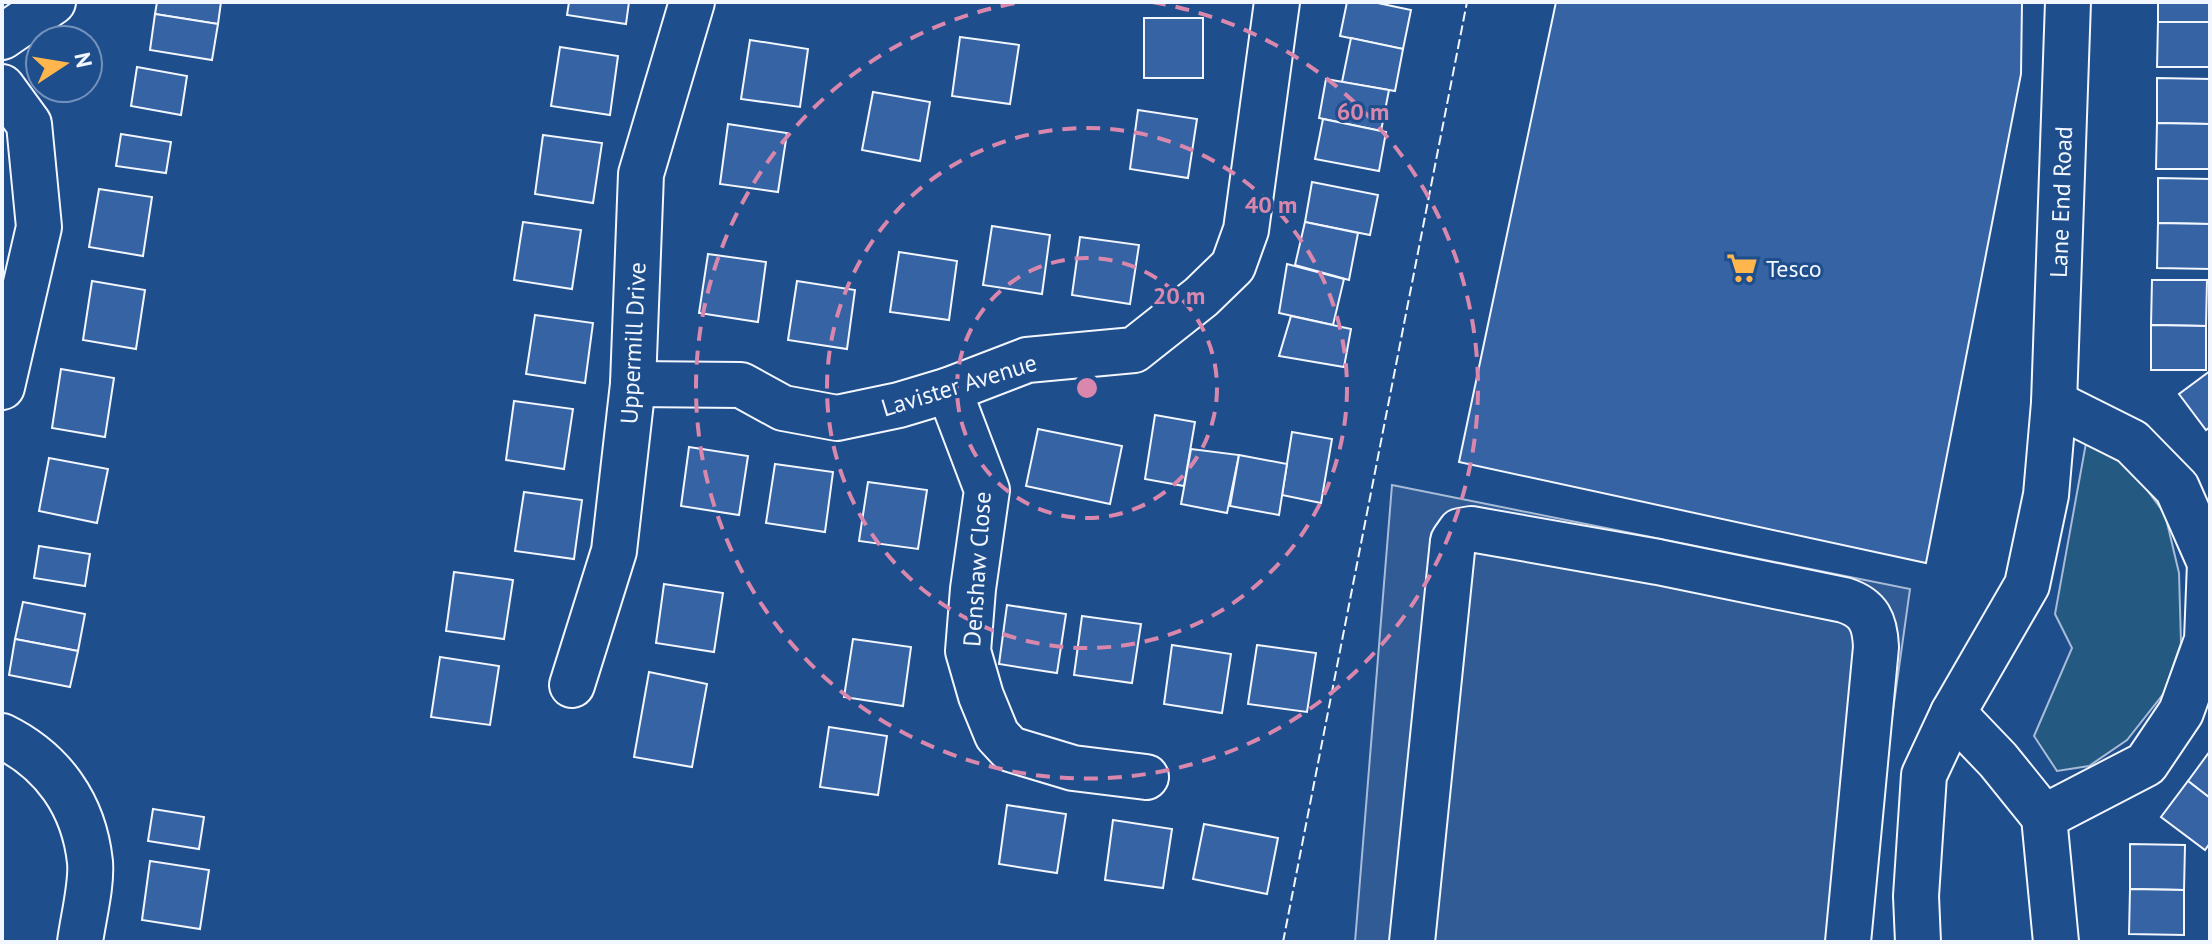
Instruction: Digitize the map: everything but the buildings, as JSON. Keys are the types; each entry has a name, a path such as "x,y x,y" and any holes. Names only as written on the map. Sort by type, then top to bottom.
{"street":[{"path":"2,37 53,2"},
{"name":"Uppermill Drive","path":"572,685 614,551 633,384 641,174 692,2"},
{"name":"Lavister Avenue","path":"633,384 741,385 783,408 837,418 899,405 949,390 1027,360 1134,350 1201,297 1233,266 1246,230 1277,2"},
{"name":"Lane End Road","path":"1918,942 1916,896 1924,775 1953,713 2027,585 2046,495 2054,403 2068,2"},
{"path":"2,87 29,124 39,227 2,387"},
{"name":"Denshaw Close","path":"949,390 987,490 968,651 997,735 1010,749 1073,768 1146,777"},
{"path":"2044,817 2146,764 2181,712 2207,640 2210,563 2177,488 2132,442 2054,403"},
{"path":"1412,942 1453,541 1460,531 1471,529 1658,562 1844,600 1868,612 1875,629 1876,647 1848,942"},
{"path":"1953,713 1998,760 2044,817 2056,942"},
{"path":"2,736 45,763 77,806 90,863 80,942"}],"shaded area":[{"path":"2086,443 2130,467 2165,514 2179,573 2181,643 2164,693 2127,740 2089,766 2057,771 2034,736 2072,648 2055,614"},
{"path":"1392,485 1910,589 1877,825 1868,942 1355,942"}],"fence":[{"path":"1283,942 1467,2"}],"place":[{"name":"Tesco","path":"1742,268"}]}
